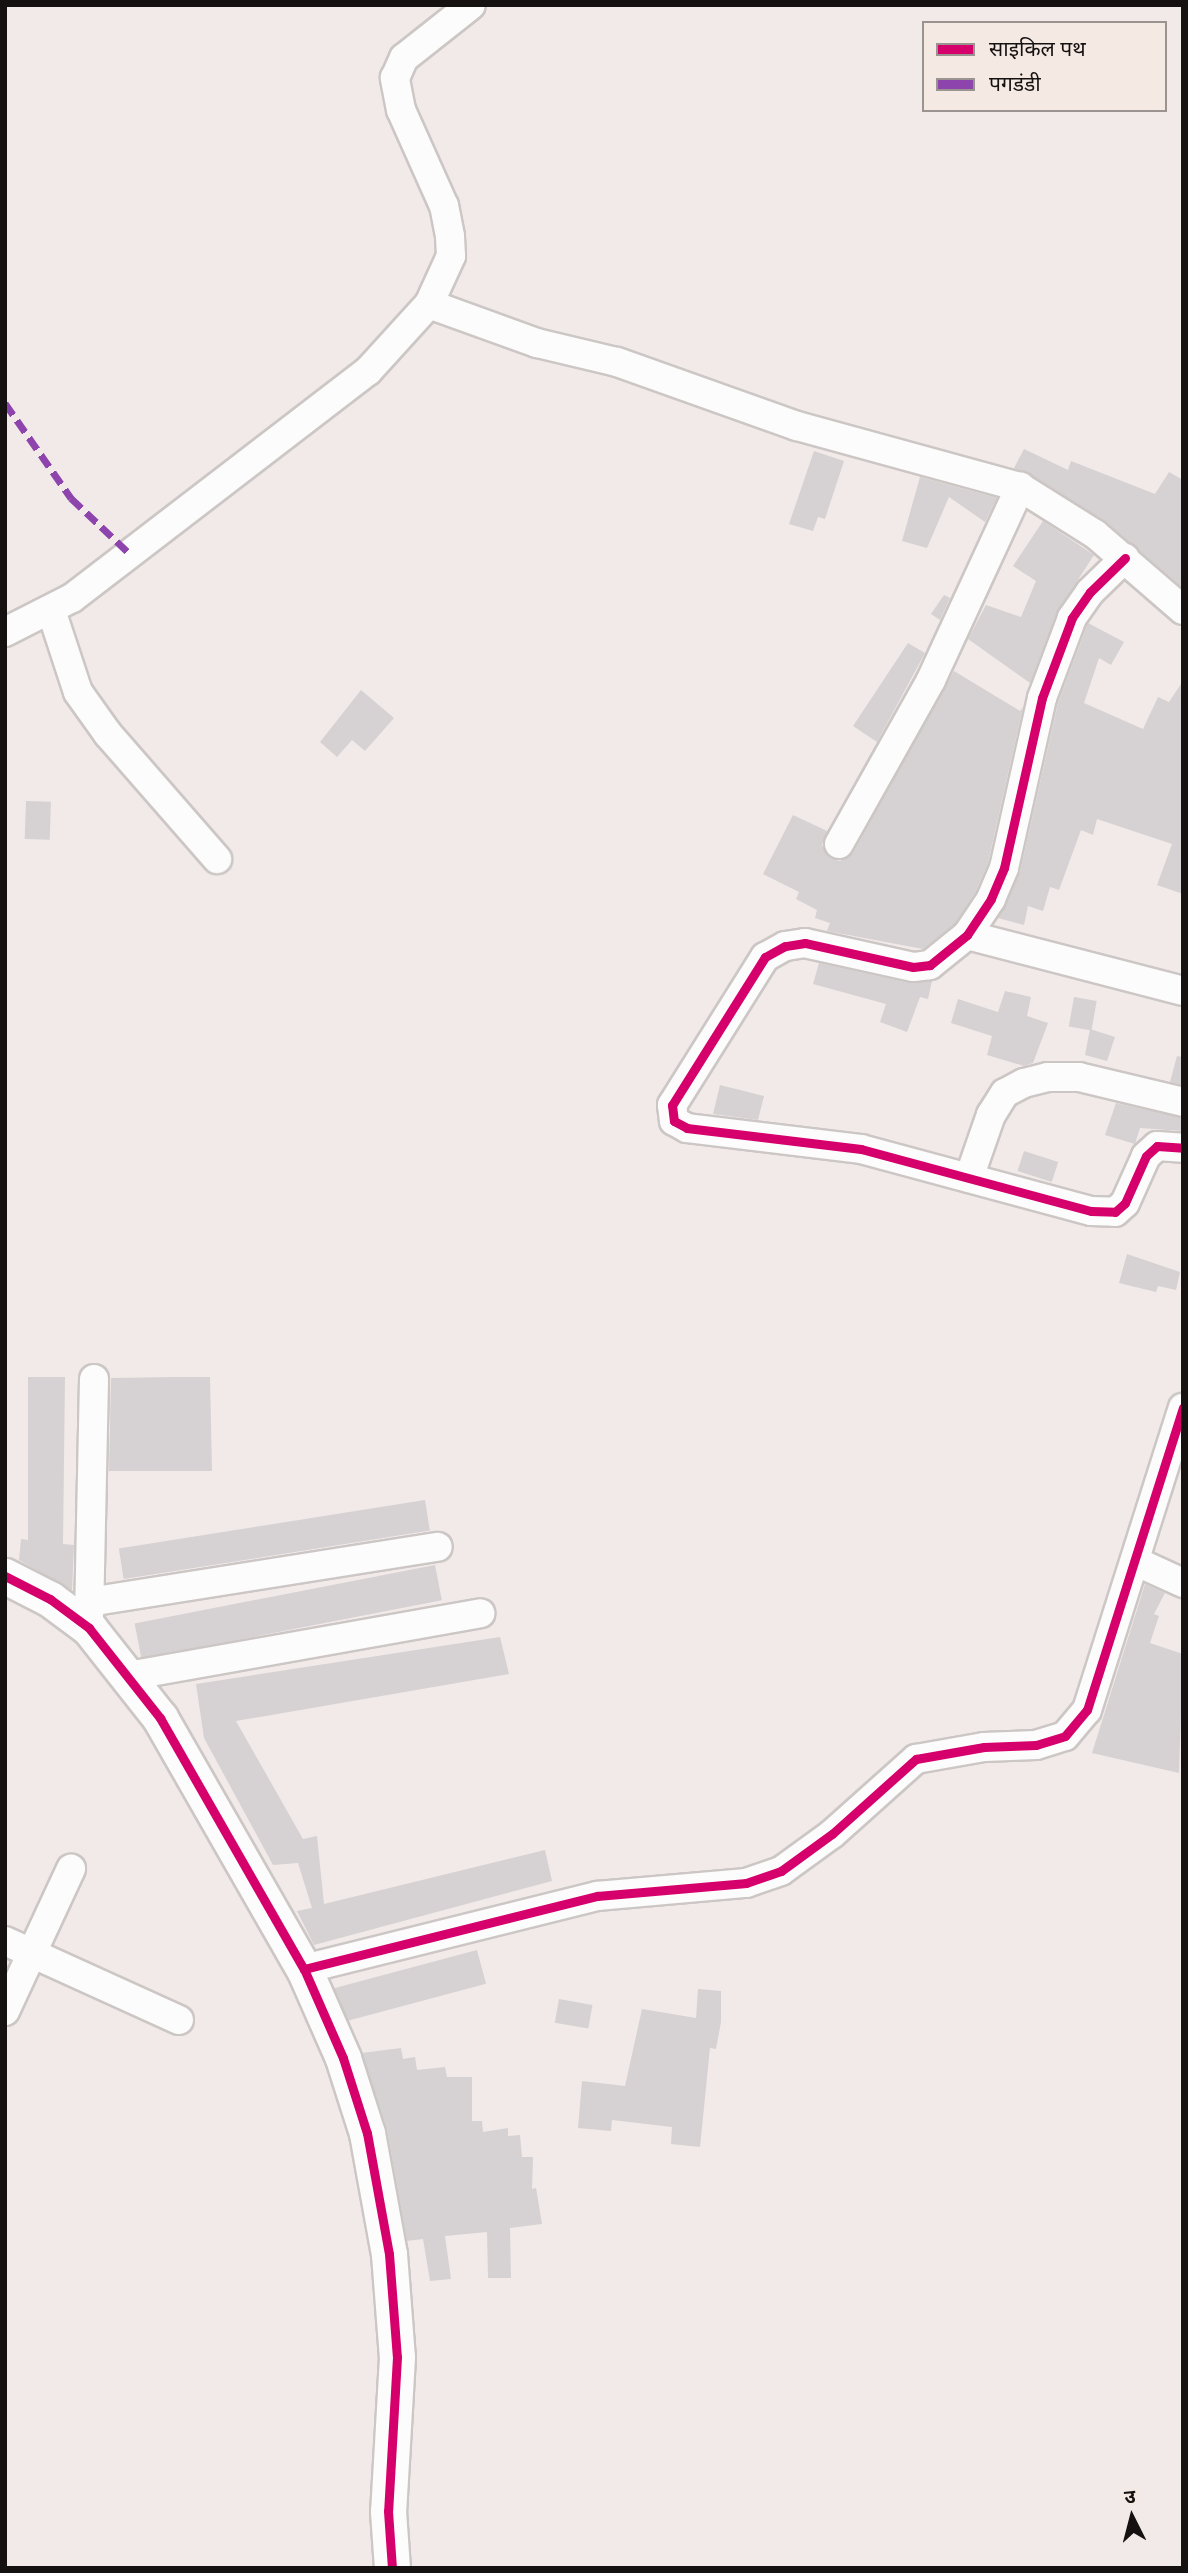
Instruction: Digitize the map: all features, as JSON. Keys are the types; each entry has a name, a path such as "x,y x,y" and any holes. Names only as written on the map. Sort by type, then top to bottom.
{"street":[{"path":"5,632 51,610 368,371 429,304 451,256 450,236 444,206 401,110 395,78 404,58 471,5"},
{"path":"429,304 537,343 617,362 797,426 1020,487 1125,558 1183,610"},
{"path":"839,844 932,680 1020,487"},
{"path":"1125,558 1090,592 1068,628 1042,698 1004,868 991,899 967,935 930,965 913,967 806,943 785,946 765,957 672,1105 674,1121 687,1128 861,1149 1091,1211 1115,1213 1125,1203 1146,1156 1157,1146 1183,1148"},
{"path":"51,610 78,692 108,734 217,859"},
{"path":"967,935 1183,991"},
{"path":"969,1178 991,1115 1005,1093 1024,1083 1048,1077 1079,1077 1183,1102"},
{"path":"94,1379 89,1615 128,1676 160,1718 304,1969 357,2096 389,2254 397,2357 388,2511 392,2568"},
{"path":"304,1969 597,1896 746,1883 781,1871 832,1834 915,1759 984,1747 1044,1744 1065,1737 1087,1710 1135,1561 1172,1482 1183,1408"},
{"path":"5,1576 89,1615 438,1546"},
{"path":"1135,1561 1183,1583"},
{"path":"128,1676 480,1613"},
{"path":"5,2011 71,1869"},
{"path":"5,1941 179,2020"}],"building":[{"path":"1024,449 1068,470 1071,461 1155,494 1169,472 1183,480 1183,588 1104,520 1014,468"},
{"path":"814,451 844,461 825,519 818,517 813,531 789,524"},
{"path":"920,477 997,498 985,522 949,497 927,548 902,541"},
{"path":"1043,521 1094,555 1057,612 1030,683 968,639 986,605 1021,617 1036,581 1013,566"},
{"path":"944,595 950,598 940,620 931,614"},
{"path":"1088,623 1124,642 1111,665 1099,658 1084,703 1143,729 1158,697 1169,702 1183,681 1183,894 1157,885 1172,844 1097,819 1093,835 1081,830 1059,890 1050,887 1043,911 1028,906 1024,925 998,918 1020,872 1058,703"},
{"path":"908,643 925,653 877,742 853,726"},
{"path":"954,671 1020,711 1023,707 988,863 976,891 955,924 923,949 827,931 830,923 815,918 817,910 796,899 799,892 763,874 793,815 827,831 822,845 830,858 840,861 853,853"},
{"path":"361,690 394,718 365,751 352,740 337,757 320,742"},
{"path":"26,801 51,802 50,840 25,839"},
{"path":"819,963 909,983 932,981 928,999 920,997 907,1032 880,1022 886,1004 813,984"},
{"path":"1005,991 1031,997 1027,1016 1048,1023 1033,1063 1024,1066 987,1055 992,1036 951,1023 958,999 998,1012"},
{"path":"1074,997 1097,1001 1091,1031 1069,1027"},
{"path":"1090,1029 1115,1037 1107,1061 1085,1055"},
{"path":"1177,1056 1183,1057 1183,1085 1170,1082"},
{"path":"720,1085 764,1096 758,1120 713,1114"},
{"path":"1116,1103 1183,1118 1183,1131 1140,1128 1135,1144 1105,1135"},
{"path":"1024,1151 1058,1162 1052,1182 1018,1171"},
{"path":"1127,1254 1180,1272 1176,1290 1158,1286 1156,1292 1119,1283"},
{"path":"28,1377 65,1377 63,1544 74,1545 72,1590 19,1560 21,1539 28,1540"},
{"path":"210,1377 212,1471 109,1471 111,1378"},
{"path":"425,1500 430,1531 124,1579 119,1548"},
{"path":"435,1565 442,1600 141,1659 135,1623"},
{"path":"1145,1584 1165,1593 1154,1614 1159,1616 1150,1643 1183,1654 1179,1773 1092,1753"},
{"path":"500,1637 509,1674 236,1721 303,1839 317,1836 324,1904 545,1850 552,1881 314,1945 297,1911 312,1908 298,1863 273,1865 204,1738 196,1684"},
{"path":"477,1950 486,1984 343,2022 334,1988"},
{"path":"698,1989 721,1991 721,2022 716,2049 710,2048 700,2147 671,2144 672,2127 612,2120 611,2131 578,2128 582,2081 625,2086 642,2009 696,2018"},
{"path":"559,1999 592,2005 588,2029 555,2023"},
{"path":"401,2048 403,2059 415,2057 417,2070 445,2067 447,2077 472,2077 472,2121 482,2121 483,2132 508,2128 508,2136 520,2135 522,2157 533,2157 532,2189 536,2188 542,2224 510,2228 511,2278 488,2278 487,2232 445,2236 451,2279 430,2281 423,2239 407,2241 387,2129 362,2053"}],"marked path":[{"path":"5,403 71,498 129,553"}],"cycle path":[{"path":"1125,558 1090,592 1072,618 1042,698 1004,868 991,899 967,935 930,965 913,967 805,943 785,946 765,957 672,1105 674,1121 687,1128 861,1149 1091,1211 1115,1212 1125,1203 1146,1156 1157,1146 1183,1148"},
{"path":"304,1969 597,1896 746,1883 781,1871 832,1834 916,1759 984,1747 1036,1745 1065,1736 1087,1710 1183,1408"},
{"path":"5,1576 50,1599 89,1628 160,1718 304,1969 343,2058 367,2133 389,2254 397,2357 388,2511 392,2568"}]}
